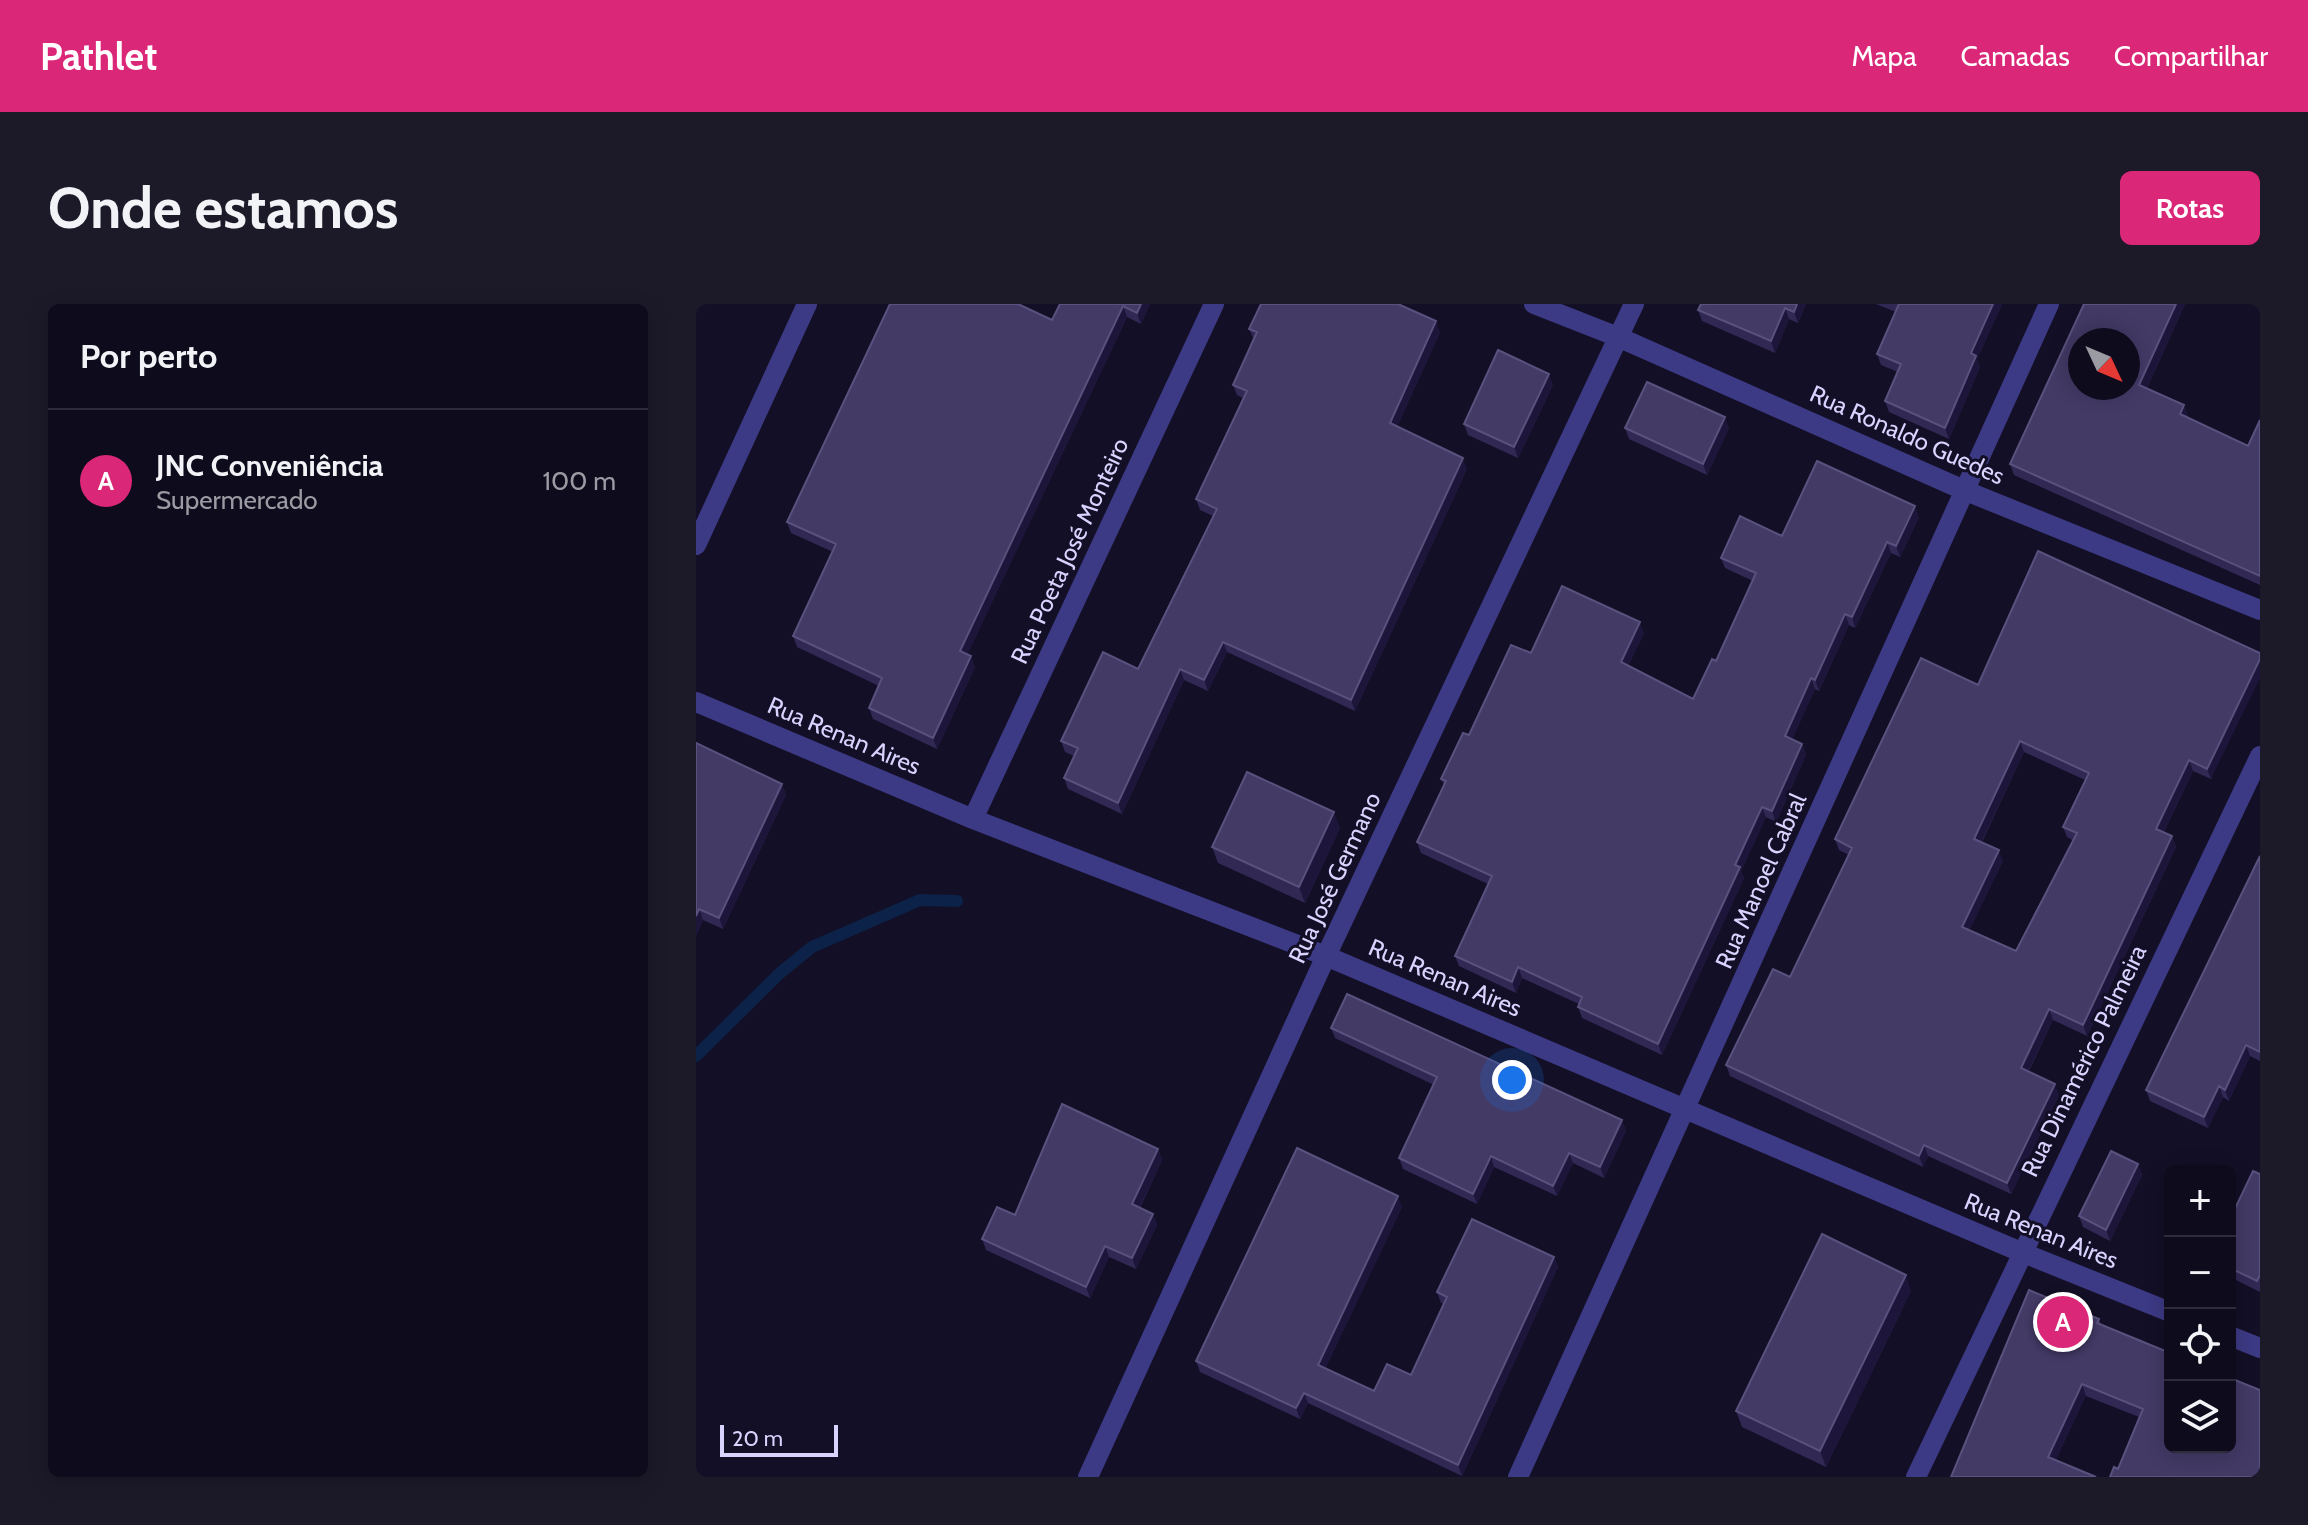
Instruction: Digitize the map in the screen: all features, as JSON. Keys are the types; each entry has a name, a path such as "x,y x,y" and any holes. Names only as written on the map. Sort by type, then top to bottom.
{"street":[{"path":"696,545 807,304"},
{"name":"Rua Poeta José Monteiro","path":"973,819 1214,304"},
{"name":"Rua Ronaldo Guedes","path":"1534,304 1618,337 1966,491 2260,610"},
{"name":"Rua José Germano","path":"1088,1477 1326,956 1634,304"},
{"name":"Rua Manoel Cabral","path":"1518,1477 2049,304"},
{"name":"Rua Renan Aires","path":"696,702 973,819 1326,956 2021,1252 2164,1310"},
{"name":"Rua Dinamérico Palmeira","path":"1916,1477 2260,756"},
{"path":"2236,1338 2260,1348"}],"building":[{"path":"890,304 1018,304 1052,320 1060,304 1141,304 1137,313 1123,306 960,651 971,656 933,738 869,708 882,678 793,636 836,544 787,522"},
{"path":"1261,304 1398,304 1436,321 1390,423 1463,458 1351,700 1223,642 1204,680 1180,669 1118,803 1064,778 1078,748 1061,741 1103,652 1138,669 1217,509 1196,499 1247,391 1233,385 1257,332 1249,329"},
{"path":"1701,304 1797,304 1794,312 1785,308 1771,341 1698,310"},
{"path":"1899,304 1993,304 1971,353 1976,356 1945,428 1885,401 1901,364 1877,354"},
{"path":"2084,304 2176,304 2140,383 2140,328 2073,328"},
{"path":"2068,339 2068,400 2140,400 2140,385 2184,405 2180,414 2248,446 2260,420 2260,576 2010,464"},
{"path":"1498,350 1549,374 1514,447 1464,424"},
{"path":"1647,382 1725,417 1703,464 1625,428"},
{"path":"1817,461 1915,506 1896,546 1887,542 1852,617 1845,614 1815,680 1811,678 1785,736 1802,744 1772,811 1762,807 1735,865 1740,867 1658,1044 1578,1007 1582,997 1518,967 1512,982 1455,956 1492,876 1417,842 1446,781 1441,779 1463,733 1469,735 1511,645 1531,653 1562,586 1640,622 1621,662 1693,699 1712,659 1716,661 1756,573 1721,558 1740,516 1782,536"},
{"path":"2038,551 2260,653 2260,659 2207,769 2189,760 2156,829 2172,836 2083,1025 2049,1009 2021,1068 2055,1084 2007,1183 1924,1145 1919,1156 1726,1065 1773,969 1790,977 1852,848 1835,839 1921,658 1978,685","holes":["2020,741 2089,773 2063,827 2077,833 2016,951 1962,927 1999,850 1974,839"]},
{"path":"696,743 782,784 719,918 699,909 696,916"},
{"path":"1247,772 1334,812 1299,887 1212,847"},
{"path":"2260,856 2260,1052 2246,1045 2225,1090 2219,1086 2204,1117 2146,1090"},
{"path":"1347,994 1622,1120 1600,1167 1569,1153 1553,1186 1491,1156 1473,1194 1399,1158 1437,1077 1331,1028"},
{"path":"1062,1104 1158,1149 1132,1204 1153,1214 1132,1258 1105,1246 1086,1287 982,1239 997,1207 1015,1215"},
{"path":"1297,1148 1398,1196 1318,1365 1374,1391 1387,1364 1411,1375 1447,1297 1437,1292 1472,1219 1554,1257 1458,1465 1304,1393 1296,1408 1196,1361"},
{"path":"2111,1151 2138,1164 2106,1230 2079,1216"},
{"path":"2253,1171 2260,1174 2260,1275 2257,1281 2236,1271 2236,1206"},
{"path":"1822,1234 1906,1275 1820,1451 1736,1411"},
{"path":"2029,1290 2164,1351 2164,1453 2236,1453 2236,1380 2260,1390 2260,1477 2110,1477 2114,1467 2118,1469 2143,1409 2082,1384 2048,1457 2096,1477 1951,1477"}],"waterway":[{"path":"696,1056 780,973 812,947 920,900 957,901"}],"place":[{"name":"JNC Conveniência","path":"2063,1322"}]}
